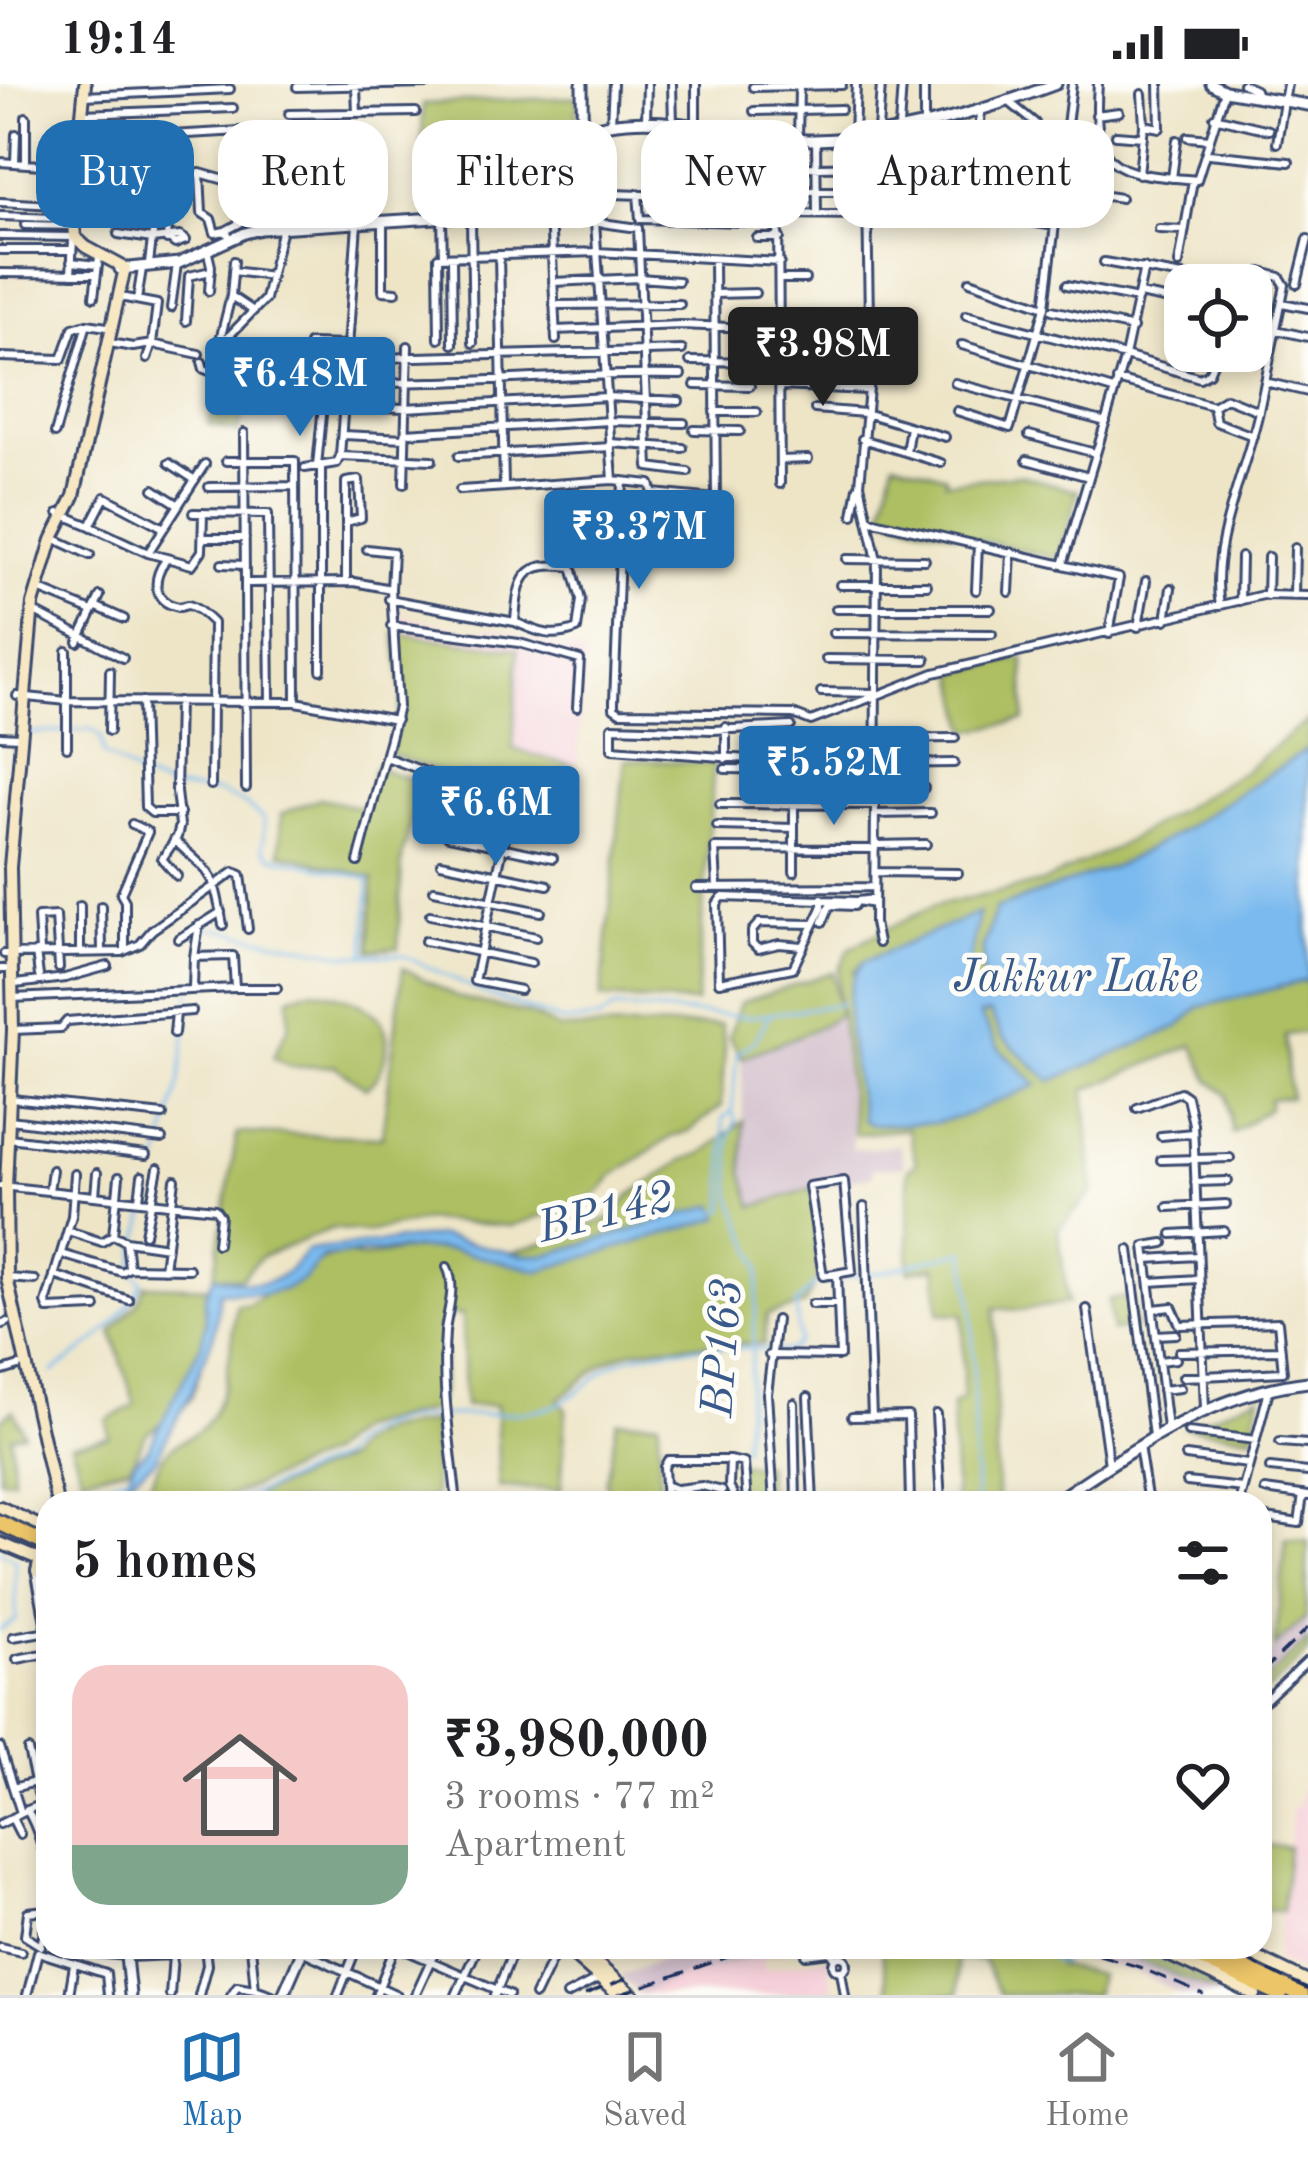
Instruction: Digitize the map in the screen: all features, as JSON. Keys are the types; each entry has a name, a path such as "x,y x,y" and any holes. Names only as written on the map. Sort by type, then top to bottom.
{"highway":[{"path":"0,1523 36,1554"},
{"path":"0,1533 36,1556"},
{"path":"1202,1959 1280,1995"},
{"path":"1224,1959 1301,1995"}],"main road":[{"path":"83,88 83,120"},
{"path":"81,120 83,88"},
{"path":"74,228 98,265 123,269"},
{"path":"74,228 123,269"},
{"path":"20,697 38,589 69,494 107,327 120,297 123,269"},
{"path":"3,1171 11,1100 6,1067 13,1030 7,954 8,867 28,603 62,514 74,496 123,269"},
{"path":"7,954 2,969 7,1278 20,1361 51,1491"},
{"path":"3,1187 4,1323 20,1361"},
{"path":"0,1507 36,1551"},
{"path":"0,1543 36,1559"},
{"path":"576,1959 618,1995"},
{"path":"595,1959 633,1995"},
{"path":"1177,1959 1255,1995"},
{"path":"1260,1959 1308,1982"}],"street":[{"path":"297,87 428,84"},
{"path":"582,84 583,120"},
{"path":"611,120 613,84"},
{"path":"646,120 647,84"},
{"path":"672,84 673,120"},
{"path":"696,84 696,120"},
{"path":"856,84 863,120"},
{"path":"870,120 880,84"},
{"path":"899,120 902,84"},
{"path":"924,84 924,120"},
{"path":"936,120 1056,84"},
{"path":"1068,120 1072,84"},
{"path":"1098,84 1096,115 1102,150 1113,164 1139,174 1193,180 1208,153 1225,91"},
{"path":"1144,125 1160,128 1159,84"},
{"path":"1211,84 1225,91 1308,105"},
{"path":"1243,84 1255,90 1257,97"},
{"path":"1277,143 1287,84"},
{"path":"356,85 357,113"},
{"path":"798,120 799,85"},
{"path":"753,88 842,85"},
{"path":"83,88 230,89"},
{"path":"1139,174 1142,94"},
{"path":"1008,101 1031,120"},
{"path":"83,114 232,108"},
{"path":"754,111 841,109"},
{"path":"980,120 981,109"},
{"path":"289,114 416,112"},
{"path":"1096,115 1119,112"},
{"path":"26,117 26,163"},
{"path":"1214,118 1269,130"},
{"path":"15,163 16,134"},
{"path":"1116,135 1143,137"},
{"path":"1188,137 1210,139"},
{"path":"809,140 833,138"},
{"path":"816,140 817,214"},
{"path":"1172,178 1177,140"},
{"path":"1208,153 1289,162"},
{"path":"0,162 36,164"},
{"path":"809,167 833,167"},
{"path":"123,269 177,263 228,235 244,221 243,186 200,173 202,213 211,219 215,233 228,235 282,228 265,298 229,336 219,340"},
{"path":"1179,264 1193,180"},
{"path":"809,192 833,192"},
{"path":"617,194 641,194"},
{"path":"638,194 641,219"},
{"path":"1114,197 1121,198"},
{"path":"0,202 36,214"},
{"path":"809,214 833,214"},
{"path":"0,216 36,221"},
{"path":"25,225 36,225"},
{"path":"617,225 638,228 649,467 688,472"},
{"path":"0,236 65,228"},
{"path":"0,250 70,228"},
{"path":"71,274 73,228"},
{"path":"137,300 153,228"},
{"path":"118,234 168,239 168,228"},
{"path":"305,468 339,462 357,228"},
{"path":"383,228 382,291 396,292"},
{"path":"443,228 453,344"},
{"path":"472,228 473,343"},
{"path":"551,228 555,335 602,326 753,328"},
{"path":"595,228 613,480"},
{"path":"779,228 780,484"},
{"path":"853,515 868,390 867,228"},
{"path":"957,411 1010,428 1048,309 1055,228"},
{"path":"1159,229 1184,230"},
{"path":"757,238 780,238"},
{"path":"1297,284 1308,239"},
{"path":"207,249 209,291"},
{"path":"439,339 438,257 597,251 780,262"},
{"path":"499,256 504,486"},
{"path":"460,490 613,480 650,484 653,493 716,499 715,260"},
{"path":"71,262 98,265"},
{"path":"1104,262 1164,272"},
{"path":"171,308 177,263"},
{"path":"0,273 71,274 98,265"},
{"path":"94,297 98,265"},
{"path":"212,372 234,266 272,276"},
{"path":"1063,565 1133,328 1144,268"},
{"path":"186,321 189,276 211,271"},
{"path":"1220,606 1217,593 1224,538 1254,436 1282,303 1284,280 1272,276"},
{"path":"780,279 805,279"},
{"path":"553,282 678,281"},
{"path":"970,281 1048,309 1133,328"},
{"path":"1067,286 1164,299"},
{"path":"714,294 754,293"},
{"path":"231,296 252,310"},
{"path":"120,297 187,308"},
{"path":"1282,303 1308,308"},
{"path":"147,359 157,304"},
{"path":"554,305 680,304"},
{"path":"966,315 1164,367"},
{"path":"55,433 87,324"},
{"path":"0,356 62,359 73,328 107,327"},
{"path":"1275,330 1308,337"},
{"path":"110,343 152,344 201,358 204,369 322,405 405,408 607,397 679,400"},
{"path":"267,364 304,370 309,344 347,345"},
{"path":"962,345 1114,390"},
{"path":"404,484 408,346"},
{"path":"376,358 682,350"},
{"path":"690,361 780,362"},
{"path":"345,382 681,375"},
{"path":"1117,380 1213,406 1226,398 1259,411"},
{"path":"1265,382 1308,392"},
{"path":"955,383 1106,422"},
{"path":"694,385 750,386"},
{"path":"780,386 868,390"},
{"path":"321,670 322,405"},
{"path":"1213,406 1216,422 1254,436"},
{"path":"815,409 866,413 944,437"},
{"path":"714,412 757,412"},
{"path":"341,435 609,421 684,423"},
{"path":"906,452 910,427"},
{"path":"694,430 740,431"},
{"path":"244,433 246,788"},
{"path":"1029,435 1097,453"},
{"path":"862,439 941,463"},
{"path":"459,456 611,445 682,448"},
{"path":"340,456 432,460"},
{"path":"226,461 293,459 296,702"},
{"path":"780,460 808,460"},
{"path":"1027,460 1089,477"},
{"path":"169,463 195,480"},
{"path":"148,553 205,464"},
{"path":"346,522 361,518 359,480 346,479 346,522 346,582"},
{"path":"623,481 614,708 620,712 793,714 811,721 934,673 1240,601 1308,596"},
{"path":"860,484 877,560 874,902 878,943"},
{"path":"209,487 294,486"},
{"path":"154,489 179,505"},
{"path":"91,526 105,496 164,528"},
{"path":"211,785 213,622 195,608 178,607 161,596 155,576 170,557 191,565 202,551 198,513 268,516 270,702"},
{"path":"62,514 165,561"},
{"path":"870,520 1119,578 1109,634"},
{"path":"53,538 90,555"},
{"path":"204,538 245,538"},
{"path":"976,590 978,544"},
{"path":"358,862 396,720 389,599 393,552 367,548"},
{"path":"1294,596 1295,548"},
{"path":"1009,592 1011,552"},
{"path":"1240,601 1241,557"},
{"path":"1267,596 1268,557"},
{"path":"847,559 925,560"},
{"path":"389,599 515,622 531,631 559,636 577,629 581,601 572,566 547,563 529,570 516,603 515,622"},
{"path":"222,565 245,565"},
{"path":"1138,627 1146,580"},
{"path":"245,583 346,582 391,589"},
{"path":"840,585 927,585"},
{"path":"1166,620 1172,587"},
{"path":"38,589 124,620"},
{"path":"80,639 100,596"},
{"path":"836,609 991,609"},
{"path":"33,611 123,658"},
{"path":"391,626 519,643 580,660 578,707"},
{"path":"832,633 992,634"},
{"path":"67,650 67,747"},
{"path":"826,659 926,660"},
{"path":"109,731 110,670"},
{"path":"821,692 876,694"},
{"path":"20,697 296,702 396,720"},
{"path":"142,701 146,811 180,813"},
{"path":"177,875 162,859 174,840 180,813 178,701"},
{"path":"714,713 726,759"},
{"path":"763,760 610,747 614,726 791,726"},
{"path":"0,736 17,737"},
{"path":"808,745 955,738"},
{"path":"386,757 458,784 514,796 475,981 520,991"},
{"path":"725,769 954,764"},
{"path":"794,770 794,872"},
{"path":"875,788 925,788"},
{"path":"720,803 931,813"},
{"path":"455,809 558,831"},
{"path":"125,950 121,894 148,832 132,824"},
{"path":"717,826 794,828"},
{"path":"448,836 553,858"},
{"path":"174,840 216,882 223,925"},
{"path":"717,886 715,848 926,844"},
{"path":"441,863 548,886"},
{"path":"7,954 125,950 140,944 152,930 234,872 241,875 248,929"},
{"path":"874,872 958,873"},
{"path":"696,888 874,887"},
{"path":"434,890 541,912"},
{"path":"857,901 854,906 830,904 788,970 719,982 717,904 724,896 822,898 874,902"},
{"path":"819,923 822,898"},
{"path":"80,906 80,951"},
{"path":"101,906 102,951"},
{"path":"178,939 221,912"},
{"path":"39,976 38,913 56,916 59,968"},
{"path":"430,915 536,938"},
{"path":"803,946 758,949 752,943 752,931 759,923 819,923"},
{"path":"191,988 200,928"},
{"path":"425,941 532,963"},
{"path":"194,958 232,956 235,988"},
{"path":"11,984 65,978 108,966"},
{"path":"13,998 277,988"},
{"path":"13,1030 189,1011"},
{"path":"174,1033 176,1012"},
{"path":"50,1018 50,1029"},
{"path":"1138,1108 1176,1091 1184,1093 1193,1133 1204,1409"},
{"path":"11,1100 163,1115"},
{"path":"10,1120 162,1139"},
{"path":"1161,1136 1193,1133"},
{"path":"9,1138 146,1155"},
{"path":"1161,1160 1230,1158"},
{"path":"145,1234 158,1168"},
{"path":"50,1191 52,1170"},
{"path":"95,1195 97,1173"},
{"path":"75,1174 68,1231 46,1303 49,1309 96,1307"},
{"path":"140,1199 142,1176"},
{"path":"113,1235 119,1177"},
{"path":"164,1269 175,1180"},
{"path":"844,1181 852,1270 837,1277 823,1276 809,1186 844,1181"},
{"path":"1195,1182 1228,1181"},
{"path":"3,1187 174,1202 218,1211 217,1244"},
{"path":"1168,1208 1226,1204"},
{"path":"864,1207 872,1417"},
{"path":"68,1231 102,1242 113,1235"},
{"path":"1172,1234 1224,1231"},
{"path":"113,1235 167,1247"},
{"path":"125,1241 129,1268"},
{"path":"1164,1243 1145,1246 1167,1428"},
{"path":"1130,1250 1153,1436"},
{"path":"61,1254 122,1272 129,1268 189,1269"},
{"path":"1147,1259 1197,1256"},
{"path":"446,1267 452,1278 445,1331 446,1395 456,1491"},
{"path":"54,1276 129,1300"},
{"path":"769,1355 840,1356 837,1277"},
{"path":"7,1278 35,1280"},
{"path":"1150,1282 1199,1280"},
{"path":"812,1304 838,1304"},
{"path":"1153,1309 1172,1307 1180,1325 1278,1322 1283,1372 1184,1377"},
{"path":"1087,1309 1109,1465"},
{"path":"773,1491 767,1394 776,1320"},
{"path":"1138,1330 1176,1334"},
{"path":"1159,1361 1203,1352 1281,1350"},
{"path":"0,1372 20,1361"},
{"path":"1070,1491 1204,1409 1270,1386 1308,1382"},
{"path":"1242,1491 1270,1386"},
{"path":"1162,1390 1180,1388"},
{"path":"808,1396 812,1491"},
{"path":"794,1403 796,1491"},
{"path":"936,1414 940,1491"},
{"path":"852,1417 908,1417 910,1491"},
{"path":"1188,1432 1256,1440"},
{"path":"1280,1442 1308,1444"},
{"path":"1139,1446 1147,1491"},
{"path":"1186,1456 1250,1464"},
{"path":"665,1491 664,1463 668,1460 744,1463 746,1491"},
{"path":"723,1491 730,1460"},
{"path":"1270,1468 1308,1472"},
{"path":"1187,1482 1243,1488"},
{"path":"665,1485 681,1491"},
{"path":"676,1489 726,1489"},
{"path":"1265,1490 1305,1495 1299,1523 1272,1518"},
{"path":"14,1637 36,1633"},
{"path":"17,1659 36,1655"},
{"path":"1272,1694 1308,1660"},
{"path":"0,1747 13,1787 36,1827"},
{"path":"13,1787 35,1782 28,1750"},
{"path":"0,1824 36,1806"},
{"path":"12,1818 20,1834"},
{"path":"36,1911 28,1912 25,1936 36,1942"},
{"path":"0,1947 21,1952"},
{"path":"27,1995 38,1959"},
{"path":"64,1959 106,1974 108,1995"},
{"path":"127,1959 130,1995"},
{"path":"170,1995 173,1959"},
{"path":"199,1995 206,1959"},
{"path":"252,1959 255,1989"},
{"path":"231,1995 237,1986 280,1994 294,1959"},
{"path":"322,1959 377,1991 398,1995"},
{"path":"338,1995 352,1959"},
{"path":"377,1991 392,1959"},
{"path":"425,1959 509,1995"},
{"path":"456,1995 473,1959"},
{"path":"496,1993 510,1959"},
{"path":"535,1995 554,1959"},
{"path":"844,1959 844,1995"},
{"path":"415,1995 430,1961"},
{"path":"68,1995 74,1965"},
{"path":"567,1995 600,1978"}],"shaded area":[{"path":"393,606 401,608 401,616 486,634 488,627 586,655 576,767 513,749 395,633"},
{"path":"839,1015 853,1150 900,1145 904,1166 872,1169 872,1176 814,1187 753,1208 743,1171 742,1058 806,1036"},
{"path":"1308,1616 1308,1640 1272,1674 1272,1651"},
{"path":"1307,1771 1308,1975 1276,1961 1292,1807 1297,1807"},
{"path":"665,1959 751,1959 640,1994 619,1976"},
{"path":"744,1959 763,1959 765,1969 828,1959 833,1995 640,1994"},
{"path":"1087,1959 1136,1959 1226,1995 1184,1995 1139,1973"}],"green space":[{"path":"578,97 576,120 423,120 423,104"},
{"path":"217,395 246,403 238,432 209,424"},
{"path":"894,461 946,476 946,482 1020,475 1078,491 1059,559 882,516"},
{"path":"395,633 518,649 513,749 576,767 567,811 527,802 528,792 464,774 461,780 390,754 403,696"},
{"path":"1024,658 1025,720 968,731 956,673"},
{"path":"1308,720 1308,749 1183,830 1121,864 996,909 983,948 983,998 972,1001 967,974 978,914 865,961 853,972 1036,1085 997,1046 979,1015 990,1013 1002,1037 1178,1027 1199,1007 1308,980 1308,1032 1285,1035 1290,1097 1269,1099 1269,1108 1232,1133 1227,1095 1210,1081 1193,1045 1085,1090 1093,1192 1058,1229 1068,1303 1020,1310 995,1308 997,1491 955,1491 952,1405 963,1399 963,1314 939,1313 936,1267 909,1271 908,1170 916,1163 908,1129 854,1134 839,970 849,949 868,938 934,906 1041,883 1117,847 1244,771"},
{"path":"625,759 714,764 696,1003 601,998"},
{"path":"375,767 421,783 402,857 398,948 370,951 373,878 280,853 281,814 320,798 364,809"},
{"path":"403,968 457,997 529,1014 560,1029 721,1025 725,1047 721,1106 691,1130 671,1137 612,1176 598,1194 561,1210 510,1226 427,1220 365,1232 333,1228 261,1257 241,1278 214,1276 237,1133 382,1137"},
{"path":"833,972 839,1015 742,1058 729,1037 740,1003"},
{"path":"311,990 354,1001 377,1016 384,1027 387,1040 382,1066 366,1088 335,1066 292,1067 273,1057 289,1026 289,997"},
{"path":"743,1121 743,1171 753,1207 814,1187 818,1277 804,1305 767,1315 764,1344 635,1351 596,1369 558,1400 566,1409 561,1490 499,1487 496,1405 464,1406 462,1314 444,1317 442,1392 435,1409 357,1429 326,1455 242,1491 136,1491 150,1483 167,1451 198,1432 212,1416 228,1369 236,1304 247,1305 259,1298 282,1275 339,1254 364,1258 429,1246 511,1253 614,1216 629,1196 683,1160 703,1153"},
{"path":"145,1285 213,1287 199,1374 183,1409 146,1434 130,1466 82,1477 71,1444 109,1437 107,1420 135,1405 112,1331 137,1303"},
{"path":"1133,1297 1136,1328 1112,1331 1109,1299"},
{"path":"1260,1395 1252,1436 1186,1427"},
{"path":"13,1410 24,1433 11,1436 13,1478 0,1479 0,1421"},
{"path":"617,1421 659,1421 660,1491 607,1491"},
{"path":"434,1422 434,1491 267,1491 347,1459 363,1441 397,1428"},
{"path":"739,1464 765,1464 767,1491 736,1491"},
{"path":"1286,1539 1308,1541 1306,1617 1275,1647"},
{"path":"1308,1640 1308,1652 1272,1686 1272,1674"},
{"path":"1272,1846 1288,1847 1282,1911 1272,1911"},
{"path":"883,1959 957,1959 958,1995 889,1995"},
{"path":"957,1959 1058,1959 1058,1965 1099,1975 1095,1995 1000,1995 983,1960"},
{"path":"1136,1959 1159,1959 1239,1995 1226,1995"}],"water":[{"name":"Jakkur Lake","path":"1308,749 1308,980 1199,1007 1178,1027 1051,1081 1002,1037 990,1013 980,1015 997,1046 1037,1085 960,1117 933,1123 871,1125 862,1120 848,1013 855,975 865,961 979,913 967,974 972,1000 983,998 983,948 996,909 1121,864"},
{"path":"715,1205 720,1218 539,1271 453,1250 413,1249 323,1257 304,1279 286,1289 263,1294 220,1291 214,1334 191,1393 154,1461 125,1483 135,1460 148,1449 201,1345 205,1294 214,1276 266,1282 285,1273 307,1250 440,1236 521,1255 547,1255"}],"waterway":[{"path":"27,734 91,729 101,737 104,754 140,777 172,789 218,792 243,803 264,819 263,848 270,856 369,879 365,953"},
{"path":"203,926 239,933"},
{"path":"239,934 349,955 402,955 488,995 565,1022 599,1019 615,1008 749,1017 842,1004"},
{"path":"158,1165 180,1081 190,992"},
{"name":"BP163","path":"715,1213 725,1210 723,1118 732,1112 737,1053 754,1042 770,1014"},
{"name":"BP163","path":"733,1113 736,1120 729,1136 732,1198 760,1267 743,1449"},
{"path":"53,1372 104,1333 134,1297 142,1282 132,1271 147,1209"},
{"path":"261,1491 340,1458 357,1439 381,1426 409,1419 502,1414 556,1405 616,1363 635,1356 701,1347 789,1351 799,1342 796,1304 817,1282 965,1251 972,1305 976,1491"},
{"name":"BP142","path":"85,1491 129,1475"},
{"name":"BP142","path":"0,1551 15,1560 16,1620 0,1630"},
{"path":"1052,1959 1062,1963"}],"railway":[{"path":"1272,1662 1308,1628"},
{"path":"618,1995 722,1959"},
{"path":"1113,1959 1204,1995"},
{"path":"1245,1959 1308,1990"},
{"path":"585,1995 631,1977"}]}
